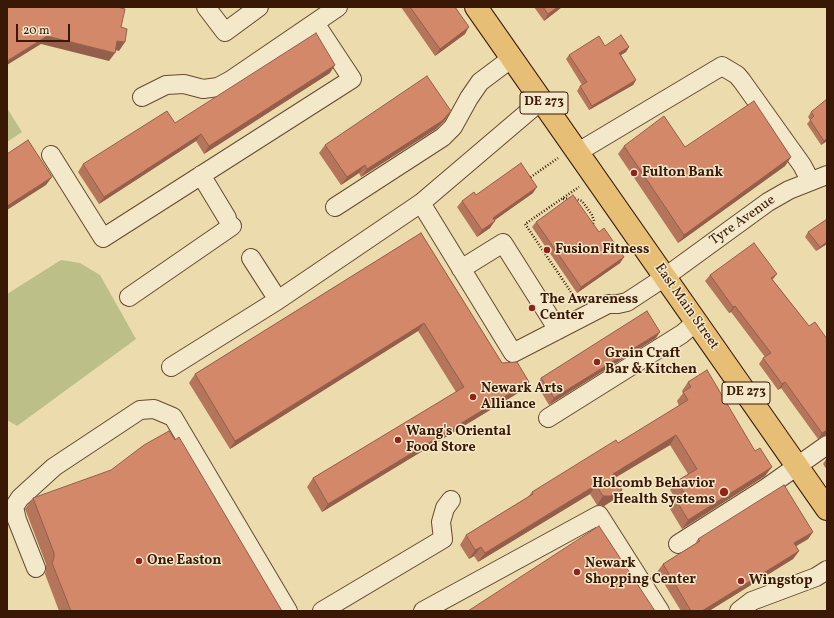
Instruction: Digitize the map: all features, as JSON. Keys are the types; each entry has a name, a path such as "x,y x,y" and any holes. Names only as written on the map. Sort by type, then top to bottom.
{"main road":[{"name":"East Main Street","path":"476,7 542,100 568,154 665,277 827,509"}],"street":[{"path":"206,7 225,32 259,7"},
{"path":"142,97 166,85 184,84 203,89 218,87 231,80 338,7"},
{"path":"51,155 103,238 352,79 315,23"},
{"path":"335,207 443,137 453,127 469,98 480,82 512,58"},
{"path":"568,154 722,66 736,75 742,82 802,165 810,180"},
{"path":"171,367 278,300 421,203 542,100"},
{"path":"129,297 229,222 201,175"},
{"name":"Tyre Avenue","path":"461,269 513,353 608,304 627,302 665,277 768,202 810,180 827,175"},
{"path":"421,203 461,269 502,242 558,330"},
{"path":"251,258 278,300"},
{"path":"548,418 682,334 696,322"},
{"path":"36,568 17,520 14,507 17,502 54,467 140,410 154,409 173,417 288,611"},
{"path":"678,544 766,488 827,445"},
{"path":"322,611 443,540 441,522 445,508 451,500"},
{"path":"423,611 599,515 660,611"},
{"path":"739,611 752,601 816,577 827,570"}],"path":[{"path":"525,182 568,154"},
{"path":"571,292 525,224 579,187"},
{"path":"562,199 573,198 582,201 592,215 594,221 592,226 586,230"},
{"path":"583,211 592,205"}],"green space":[{"path":"7,108 22,132 7,142"},
{"path":"61,260 80,263 100,275 136,339 17,426 7,420 7,294"}],"building":[{"path":"7,7 117,7 125,9 121,27 127,29 125,42 117,41 115,53 47,36 7,61"},
{"path":"410,7 455,7 469,27 440,49"},
{"path":"543,7 558,7 548,14"},
{"path":"316,33 335,65 209,146 201,134 104,197 83,164 167,111 175,123"},
{"path":"621,35 629,47 619,53 636,80 592,106 580,86 587,82 569,55 599,36 605,46"},
{"path":"427,76 451,111 442,121 367,169 365,165 347,177 325,145"},
{"path":"827,99 827,139 824,141 810,120 814,116 811,112"},
{"path":"754,101 791,157 684,235 624,146 664,116 685,147"},
{"path":"28,140 52,177 7,206 7,154"},
{"path":"521,163 537,187 493,218 495,221 482,230 462,201 474,192 476,195"},
{"path":"573,195 599,232 604,228 624,257 581,287 536,222"},
{"path":"827,219 827,242 820,247 808,232"},
{"path":"421,233 502,363 517,362 529,382 328,504 313,478 464,387 424,323 235,441 195,374"},
{"path":"754,243 777,274 771,278 809,326 815,322 827,339 827,430 822,433 785,382 782,384 763,358 771,353 735,306 733,307 710,275"},
{"name":"Grain Craft Bar & Kitchen","path":"647,311 660,332 554,398 541,378"},
{"path":"707,370 755,451 760,448 772,467 688,520 676,500 685,494 677,481 697,469 676,435 613,474 622,490 610,496 603,496 596,485 485,553 481,547 475,550 466,535 533,494 532,492 616,440 618,443 688,400 683,392 691,387 688,382"},
{"name":"One Easton","path":"169,431 175,440 179,437 282,611 71,611 52,563 54,553 33,498 111,470 144,445"},
{"path":"784,485 813,532 794,543 799,551 702,611 691,611 663,564 700,541 698,539"},
{"name":"Newark Shopping Center","path":"599,526 655,611 468,611"}],"place":[{"name":"Fulton Bank","path":"634,173"},
{"name":"Fusion Fitness","path":"547,250"},
{"name":"The Awareness Center","path":"532,308"},
{"name":"Grain Craft Bar & Kitchen","path":"597,362"},
{"name":"Newark Arts Alliance","path":"473,397"},
{"name":"Wang's Oriental Food Store","path":"398,440"},
{"name":"Holcomb Behavior Health Systems","path":"724,492"},
{"name":"One Easton","path":"139,561"},
{"name":"Newark Shopping Center","path":"577,572"},
{"name":"Wingstop","path":"741,581"}]}
